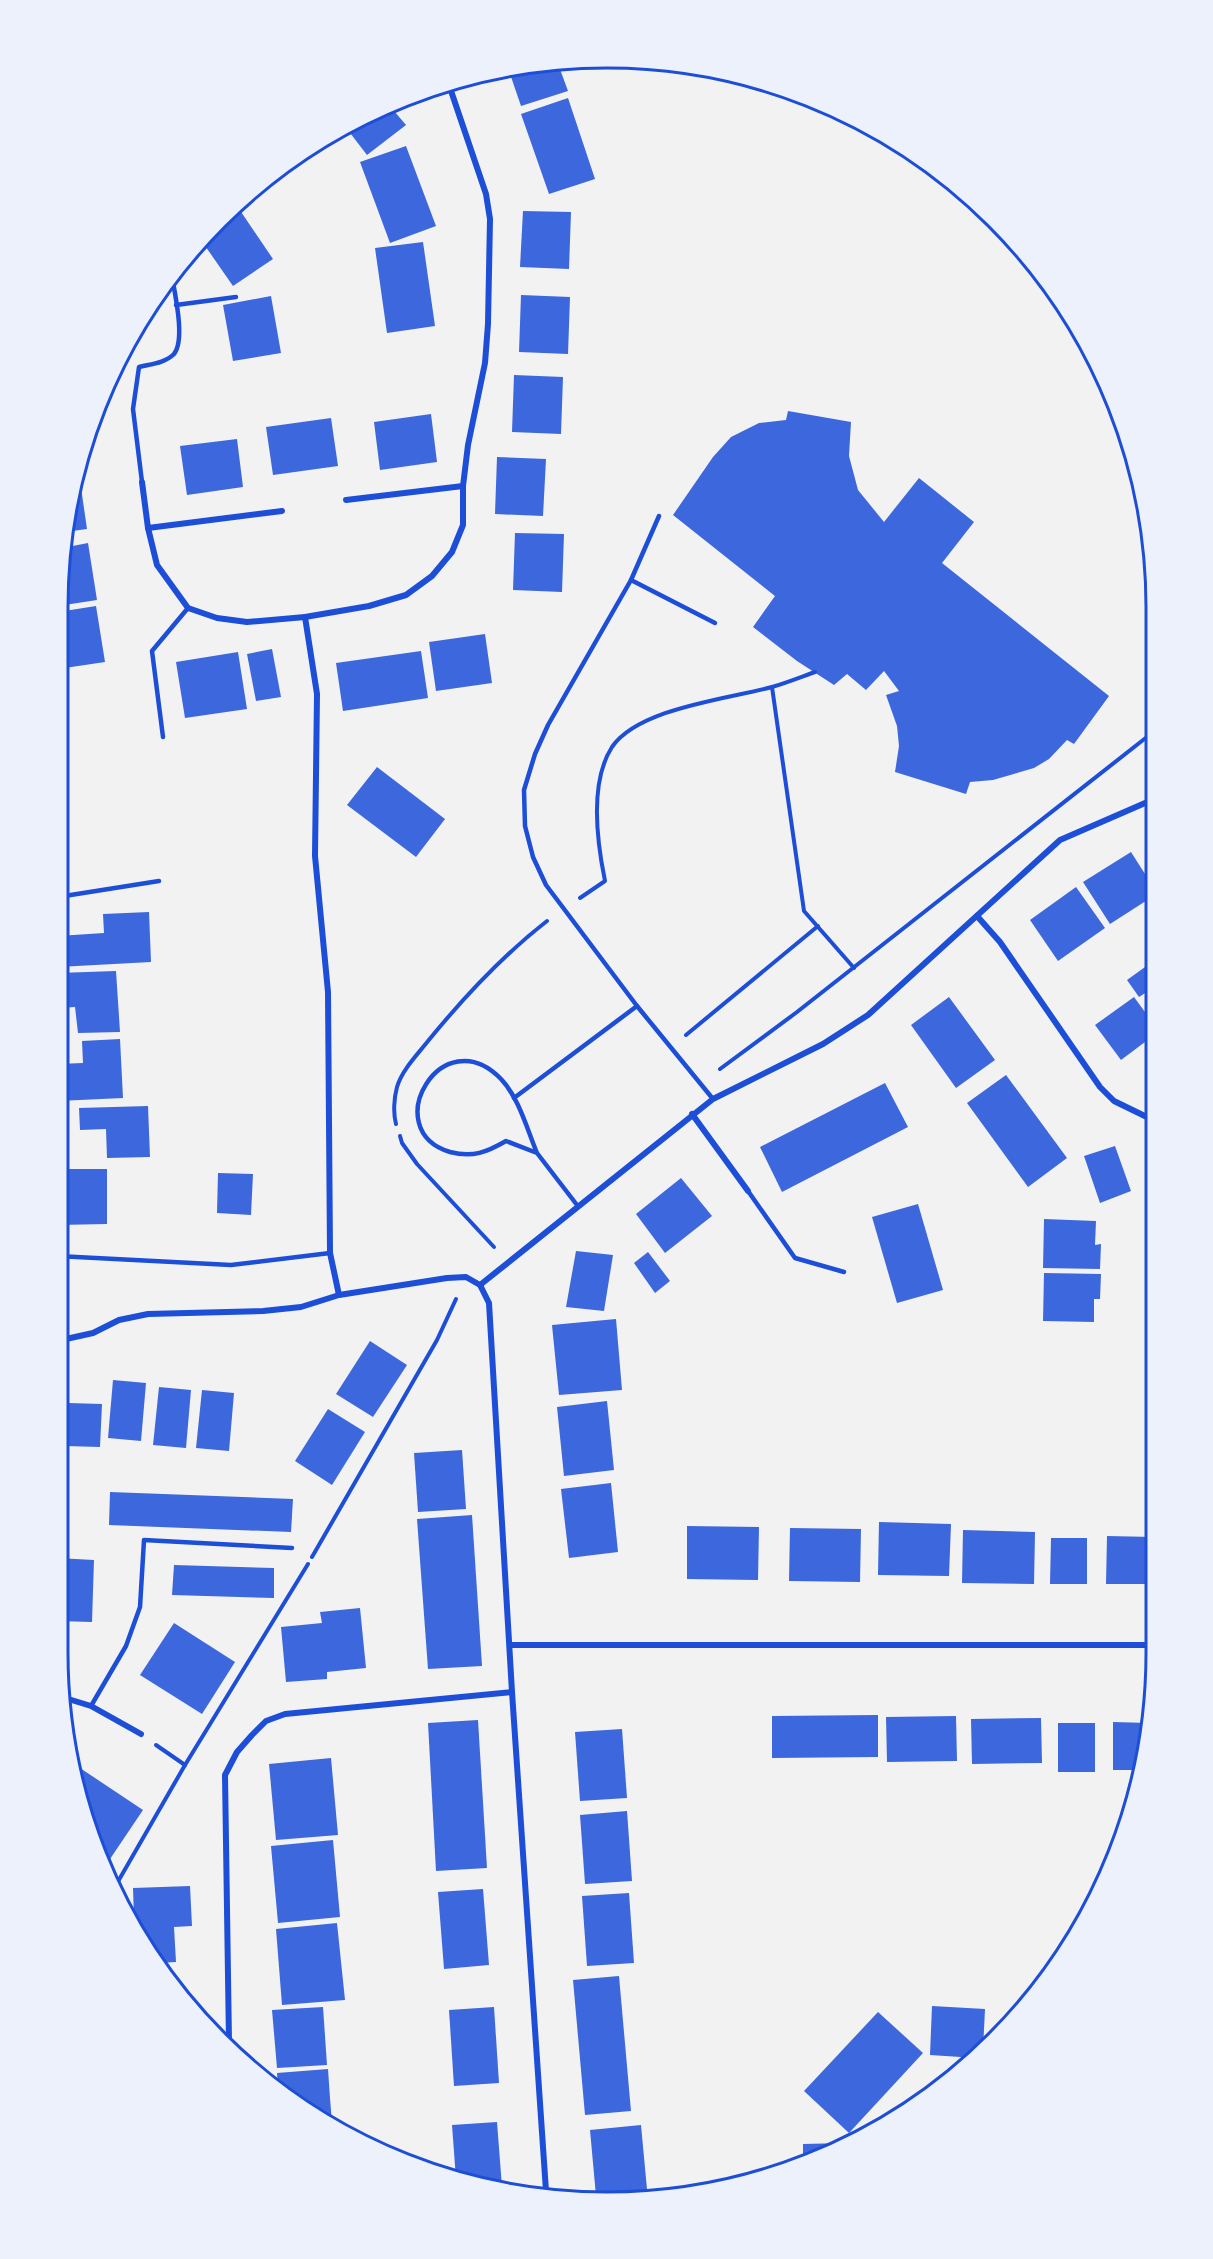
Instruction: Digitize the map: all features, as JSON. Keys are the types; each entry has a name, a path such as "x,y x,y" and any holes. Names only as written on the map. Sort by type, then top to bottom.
{"street":[{"path":"142,482 148,528 157,565 188,608 217,618 247,622 369,606 406,595 432,576 453,552 463,525 463,486 468,445 485,363 490,219 486,194 451,91"},
{"path":"346,500 463,486"},
{"path":"148,528 282,511"},
{"path":"305,616 317,694 315,856 328,992 330,1253 339,1296"},
{"path":"480,1285 577,1205 713,1099 823,1044 868,1015 1059,840 1146,803"},
{"path":"977,916 1000,942 1100,1087 1114,1101 1146,1117"},
{"path":"692,1114 748,1191"},
{"path":"68,1339 93,1333 119,1320 147,1314 263,1311 301,1307 339,1296 447,1278 466,1277 480,1285 489,1303 512,1692 546,2188"},
{"path":"510,1645 1146,1645"},
{"path":"230,2039 225,1775 237,1752 266,1721 285,1714 512,1692"},
{"path":"70,1700 91,1706 141,1734"}],"lane":[{"path":"142,482 133,409 139,367 162,362 175,353 180,337 173,286"},
{"path":"176,305 236,297"},
{"path":"659,516 631,580 548,725 535,754 524,790 525,826 532,858 546,885 637,1006 713,1099"},
{"path":"631,580 715,623"},
{"path":"164,737 152,651 188,608"},
{"path":"68,895 159,881"},
{"path":"514,1098 637,1006"},
{"path":"537,1153 506,1141 487,1152 472,1155 444,1150 428,1138 420,1125 419,1095 429,1080 451,1064 468,1060 486,1067 502,1080 514,1098 537,1153 577,1205"},
{"path":"748,1191 795,1258 844,1272"},
{"path":"68,1257 231,1265 330,1253"},
{"path":"91,1706 126,1646 140,1607 144,1540 292,1548"}],"path":[{"path":"772,687 804,911 854,968"},
{"path":"700,1084 854,968 1146,737"},
{"path":"671,1048 818,926"},
{"path":"118,1881 185,1766 332,1525 436,1340 466,1277"},
{"path":"141,1734 185,1766"}],"building":[{"path":"560,70 568,91 521,106 511,76"},
{"path":"568,98 595,179 549,194 521,114"},
{"path":"394,111 406,125 367,155 350,133"},
{"path":"406,146 436,226 390,243 360,162"},
{"path":"240,211 273,259 233,286 205,246"},
{"path":"523,211 571,212 569,269 520,267"},
{"path":"423,242 435,326 387,333 375,248"},
{"path":"521,295 570,297 568,354 519,352"},
{"path":"271,296 281,353 233,361 223,305"},
{"path":"514,375 563,377 561,434 512,432"},
{"path":"788,411 851,422 849,456 858,490 884,522 919,478 974,522 942,563 1109,696 1074,744 1067,740 1049,759 1034,768 993,780 970,782 966,794 895,772 899,746 897,726 886,695 899,691 884,671 866,690 847,674 834,685 797,661 753,627 775,596 673,515 713,457 731,437 759,423 786,420"},
{"path":"431,414 437,462 380,470 374,422"},
{"path":"331,418 338,466 273,475 266,427"},
{"path":"237,439 243,487 187,495 180,446"},
{"path":"497,457 546,459 543,516 495,514"},
{"path":"81,488 87,529 73,531"},
{"path":"515,533 564,534 562,592 513,590"},
{"path":"88,543 97,600 68,604 71,546"},
{"path":"96,606 105,662 68,668 68,610"},
{"path":"485,634 492,683 436,691 429,642"},
{"path":"272,649 281,697 256,701 247,654"},
{"path":"421,651 428,698 343,711 336,663"},
{"path":"238,652 247,709 185,718 176,662"},
{"path":"377,767 445,819 416,857 347,805"},
{"path":"1131,852 1146,876 1146,901 1110,924 1083,882"},
{"path":"1076,887 1105,928 1058,961 1030,920"},
{"path":"149,912 151,962 68,966 68,935 104,933 103,914"},
{"path":"1146,966 1146,992 1139,997 1127,980"},
{"path":"116,971 120,1032 78,1033 75,1007 68,1007 68,973"},
{"path":"949,997 995,1060 956,1088 911,1025"},
{"path":"1134,997 1146,1013 1146,1041 1121,1060 1095,1025"},
{"path":"120,1039 123,1098 68,1101 68,1064 83,1063 82,1041"},
{"path":"1006,1075 1067,1158 1028,1187 967,1103"},
{"path":"885,1083 908,1127 782,1192 760,1147"},
{"path":"148,1106 150,1157 107,1158 106,1129 80,1130 79,1108"},
{"path":"1115,1146 1131,1191 1100,1203 1084,1156"},
{"path":"68,1169 107,1169 107,1224 68,1225"},
{"path":"218,1173 253,1174 251,1215 217,1213"},
{"path":"681,1178 712,1216 665,1253 636,1214"},
{"path":"918,1204 943,1290 897,1303 872,1217"},
{"path":"1044,1219 1096,1221 1095,1245 1101,1244 1100,1269 1043,1268"},
{"path":"576,1251 613,1255 604,1311 566,1307"},
{"path":"648,1252 670,1281 655,1293 634,1263"},
{"path":"1044,1273 1101,1274 1100,1299 1094,1299 1094,1322 1043,1321"},
{"path":"616,1319 622,1390 559,1395 552,1325"},
{"path":"370,1341 407,1365 373,1417 336,1394"},
{"path":"113,1380 146,1383 141,1441 108,1438"},
{"path":"159,1387 191,1390 186,1448 153,1445"},
{"path":"202,1390 234,1393 229,1451 196,1448"},
{"path":"607,1401 614,1470 564,1476 557,1407"},
{"path":"68,1403 102,1404 100,1447 68,1446"},
{"path":"328,1409 365,1432 332,1485 295,1461"},
{"path":"462,1450 466,1509 418,1512 414,1453"},
{"path":"611,1483 618,1552 569,1558 561,1489"},
{"path":"110,1492 293,1499 291,1532 109,1525"},
{"path":"472,1515 482,1666 428,1669 417,1519"},
{"path":"879,1522 951,1524 949,1576 878,1575"},
{"path":"687,1526 759,1527 758,1580 687,1579"},
{"path":"790,1528 861,1529 860,1582 789,1581"},
{"path":"963,1530 1035,1532 1034,1584 962,1583"},
{"path":"1107,1536 1146,1537 1146,1584 1106,1584"},
{"path":"1051,1538 1087,1538 1087,1584 1050,1584"},
{"path":"68,1559 94,1560 92,1622 68,1621"},
{"path":"174,1565 274,1568 274,1598 172,1595"},
{"path":"360,1608 366,1668 327,1672 327,1679 286,1682 281,1627 322,1623 320,1612"},
{"path":"174,1623 235,1662 202,1714 140,1675"},
{"path":"878,1715 878,1757 772,1758 772,1716"},
{"path":"956,1716 957,1761 887,1762 886,1717"},
{"path":"1041,1718 1042,1763 972,1764 971,1719"},
{"path":"478,1720 487,1868 436,1871 428,1723"},
{"path":"1113,1722 1141,1723 1132,1770 1113,1770"},
{"path":"1058,1723 1095,1723 1095,1772 1058,1772"},
{"path":"622,1729 627,1798 580,1801 575,1732"},
{"path":"331,1758 338,1835 276,1840 269,1764"},
{"path":"80,1768 143,1810 109,1860 96,1826"},
{"path":"627,1811 632,1881 585,1884 580,1815"},
{"path":"333,1840 340,1917 278,1923 271,1846"},
{"path":"190,1886 192,1926 174,1927 176,1962 166,1963 140,1922 134,1911 133,1888"},
{"path":"483,1889 489,1965 444,1969 438,1892"},
{"path":"629,1893 634,1963 587,1966 582,1896"},
{"path":"337,1923 345,2000 282,2005 276,1929"},
{"path":"619,1976 631,2111 585,2115 573,1980"},
{"path":"932,2006 985,2009 984,2038 963,2057 930,2055"},
{"path":"323,2007 327,2065 277,2068 272,2010"},
{"path":"494,2007 499,2083 454,2086 449,2010"},
{"path":"878,2012 923,2053 849,2133 804,2091"},
{"path":"328,2069 331,2116 278,2080 277,2073"},
{"path":"497,2122 502,2181 455,2170 452,2125"},
{"path":"641,2125 647,2190 596,2191 590,2130"},
{"path":"828,2143 803,2154 803,2144"}]}
